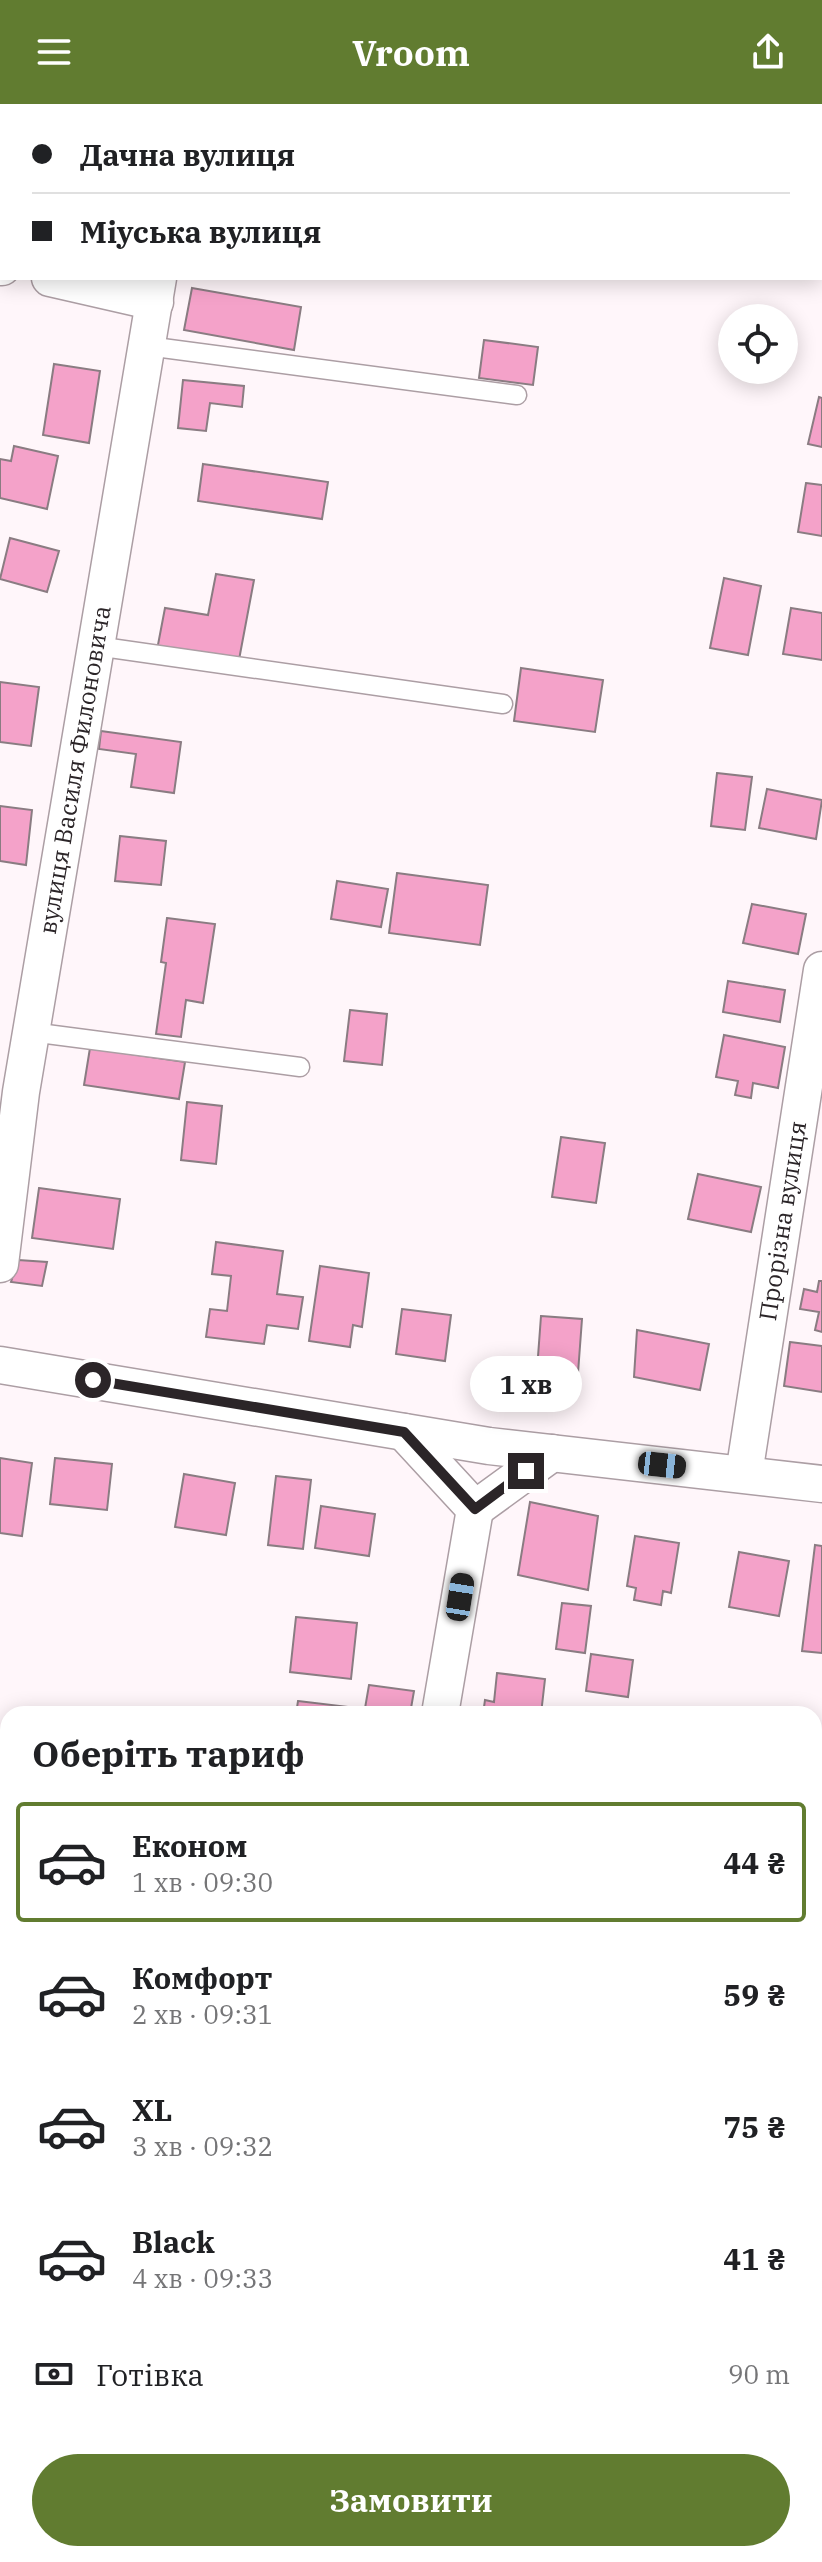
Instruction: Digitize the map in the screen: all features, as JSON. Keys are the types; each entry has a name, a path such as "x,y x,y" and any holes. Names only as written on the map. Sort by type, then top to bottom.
{"street":[{"path":"68,280 156,290"},
{"name":"вулиця Василя Филоновича","path":"0,1264 10,1089 31,1032 156,290"},
{"name":"Прорізна вулиця","path":"744,1474 822,970"},
{"path":"0,1365 489,1446 822,1484"},
{"path":"404,1432 475,1509"},
{"path":"441,1706 475,1509 552,1453"}],"lane":[{"path":"147,346 517,395"},
{"path":"96,646 503,704"},
{"path":"31,1032 300,1067"}],"building":[{"path":"192,288 301,307 294,350 184,330"},
{"path":"484,340 538,347 533,385 479,378"},
{"path":"54,364 100,371 89,443 43,435"},
{"path":"183,380 244,386 242,407 210,403 206,431 178,428"},
{"path":"819,397 822,398 822,447 808,444"},
{"path":"14,446 58,456 47,509 0,498 0,459 11,461"},
{"path":"203,464 328,482 322,519 198,501"},
{"path":"806,483 822,485 822,536 798,532"},
{"path":"10,538 59,551 47,592 0,579"},
{"path":"216,574 254,580 238,665 157,650 165,608 208,615"},
{"path":"724,578 761,586 748,655 710,648"},
{"path":"791,608 822,613 822,660 783,654"},
{"path":"521,668 603,680 595,732 514,721"},
{"path":"0,682 39,687 31,746 0,742"},
{"path":"101,731 181,742 174,793 131,787 136,754 99,749"},
{"path":"717,773 752,777 745,830 711,826"},
{"path":"767,789 822,800 816,839 759,828"},
{"path":"0,806 32,810 26,865 0,861"},
{"path":"120,836 166,841 161,885 115,881"},
{"path":"397,873 488,885 480,945 389,933"},
{"path":"337,881 388,889 381,927 331,919"},
{"path":"752,904 806,914 798,954 743,943"},
{"path":"167,918 215,924 203,1003 186,1000 181,1037 156,1034 166,963 161,962"},
{"path":"728,981 785,990 780,1022 723,1012"},
{"path":"350,1010 387,1014 382,1065 344,1061"},
{"path":"724,1035 785,1047 778,1088 753,1083 751,1098 735,1095 738,1081 716,1077"},
{"path":"90,1048 185,1062 179,1099 84,1085"},
{"path":"187,1102 222,1106 216,1164 181,1160"},
{"path":"561,1137 605,1143 596,1203 552,1197"},
{"path":"698,1174 761,1187 751,1232 688,1219"},
{"path":"39,1188 120,1199 113,1249 32,1238"},
{"path":"216,1242 283,1251 277,1294 303,1297 298,1329 267,1325 264,1344 206,1337 210,1309 227,1311 231,1276 212,1274"},
{"path":"18,1260 47,1262 42,1286 11,1282"},
{"path":"320,1266 369,1273 362,1327 353,1325 350,1347 309,1341"},
{"path":"819,1281 822,1281 822,1332 815,1330 819,1312 800,1309 804,1289 817,1292"},
{"path":"402,1309 451,1315 445,1361 396,1354"},
{"path":"541,1316 582,1319 578,1373 537,1370"},
{"path":"637,1330 709,1344 700,1390 634,1377"},
{"path":"790,1342 822,1346 822,1392 784,1386"},
{"path":"0,1458 32,1463 22,1536 0,1533"},
{"path":"55,1458 112,1464 107,1510 50,1504"},
{"path":"184,1474 235,1483 226,1535 175,1527"},
{"path":"276,1476 311,1480 303,1549 268,1545"},
{"path":"530,1502 598,1516 588,1590 518,1575"},
{"path":"321,1506 375,1514 369,1556 315,1548"},
{"path":"635,1536 679,1543 671,1593 663,1591 661,1605 634,1600 636,1588 627,1586"},
{"path":"815,1545 822,1546 822,1653 802,1651"},
{"path":"739,1552 789,1561 779,1616 729,1607"},
{"path":"562,1603 591,1606 585,1653 556,1649"},
{"path":"296,1617 357,1623 351,1679 290,1672"},
{"path":"591,1654 633,1660 628,1697 586,1691"},
{"path":"497,1673 545,1679 542,1706 484,1706 485,1700 494,1702"},
{"path":"369,1685 414,1691 411,1706 365,1706"},
{"path":"298,1701 340,1706 297,1706"}],"route":[{"path":"93,1380 404,1432 475,1509 526,1471"}]}
